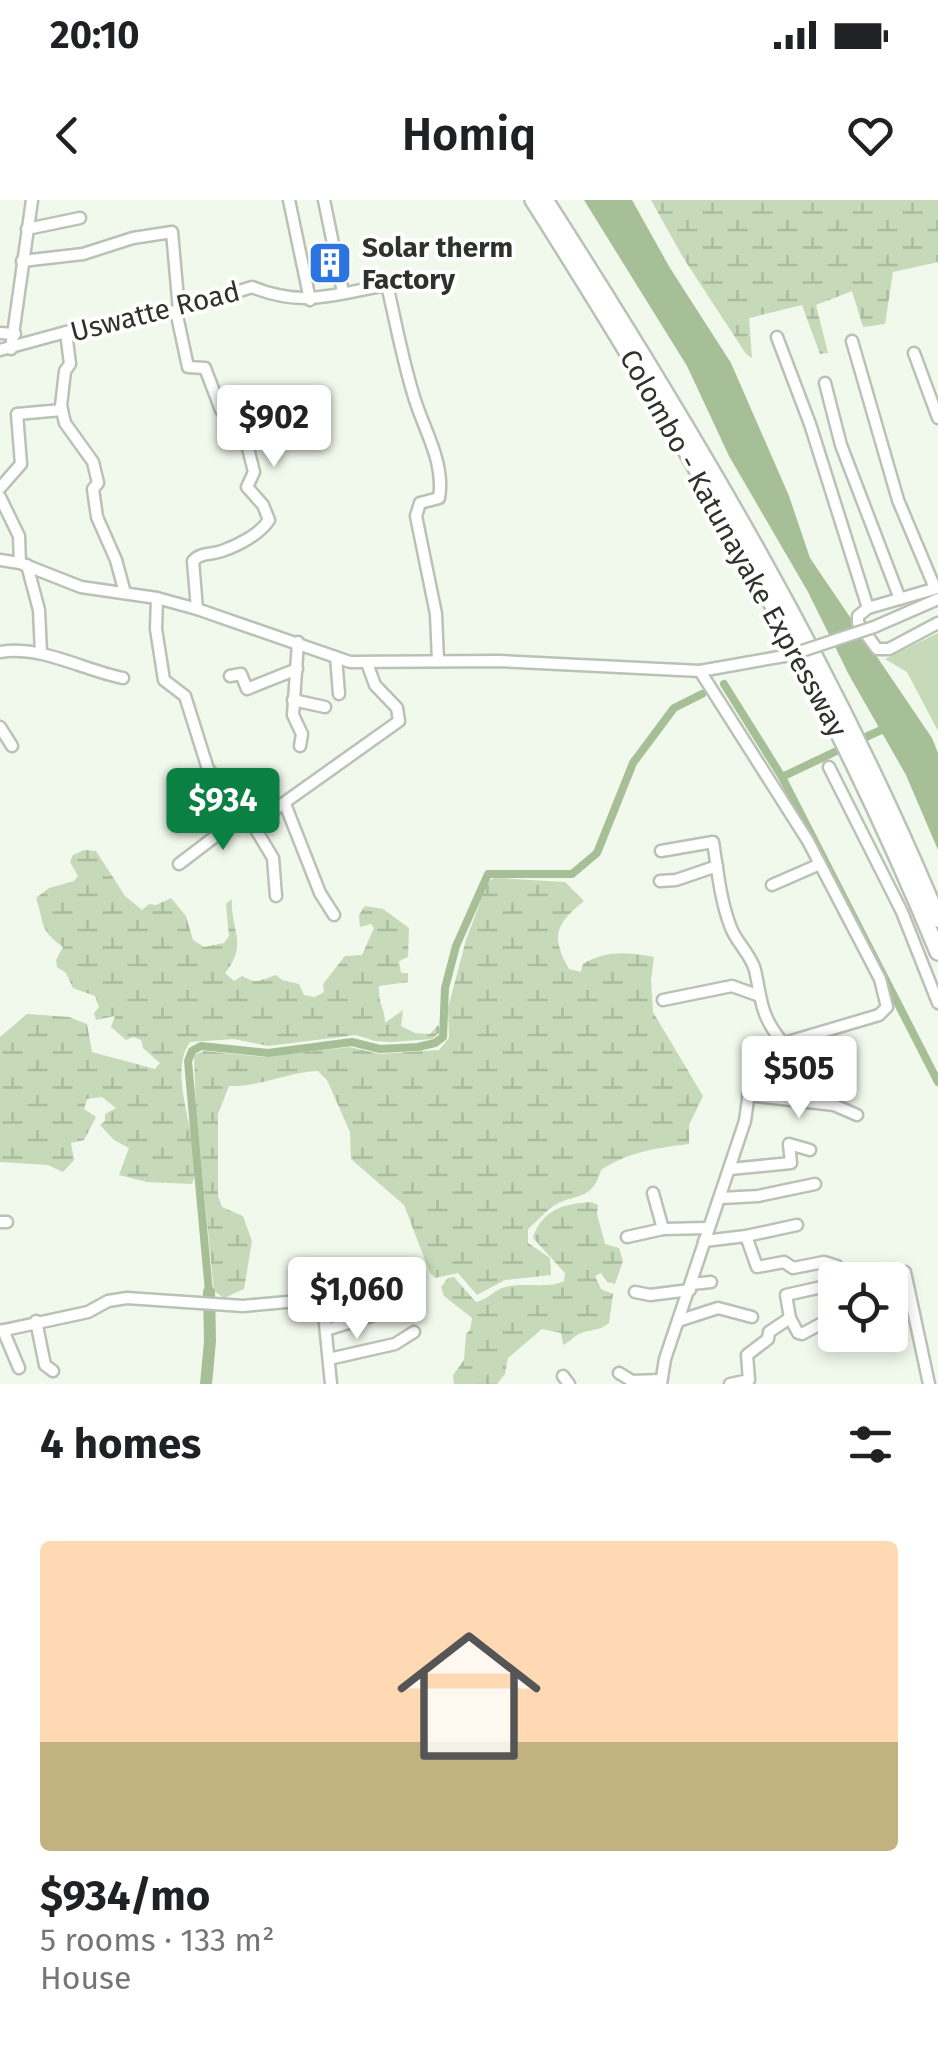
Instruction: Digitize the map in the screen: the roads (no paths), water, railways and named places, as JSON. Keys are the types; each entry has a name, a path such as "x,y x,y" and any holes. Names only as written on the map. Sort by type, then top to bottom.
{"highway":[{"name":"Colombo - Katunayake Expressway","path":"532,200 708,486 852,744 938,952"},
{"name":"Colombo - Katunayake Expressway","path":"545,200 719,480 938,920"}],"street":[{"path":"5,350 16,334 32,200"},
{"path":"289,200 310,300"},
{"path":"324,200 342,292"},
{"path":"26,229 80,218"},
{"path":"22,261 84,254 133,238 172,232 177,310 188,367 205,368 221,410 248,448 254,472 247,487 270,520 264,529 228,548 198,555 193,561 197,609"},
{"name":"Uswatte Road","path":"5,350 66,332 177,310 252,287 279,298 310,300 387,285 441,482 438,498 420,503 416,516 436,614 438,661"},
{"path":"66,332 70,364 65,372 62,410 66,424 98,473 92,500 116,560 124,593"},
{"path":"0,334 16,334"},
{"path":"777,337 810,424 868,608"},
{"path":"852,341 898,500 937,591"},
{"path":"914,352 938,418"},
{"path":"825,383 841,445 900,600"},
{"path":"0,488 21,464 17,414 62,410"},
{"path":"0,497 19,536 38,610 41,653"},
{"path":"0,560 24,564 81,586 157,598 197,609 336,657 367,663 438,661 700,671 790,655 874,628 937,591"},
{"path":"937,591 868,608 858,616 858,623 877,649 890,649 938,623"},
{"path":"157,598 156,629 164,680 185,696 208,769 246,812 273,858 276,896"},
{"path":"298,642 293,715 302,734 300,746"},
{"path":"0,652 41,653 91,672 122,678"},
{"path":"336,657 340,694"},
{"path":"253,825 400,720 397,708 375,685 367,663"},
{"path":"230,676 241,674 247,689 298,669"},
{"path":"619,1372 632,1381 661,1382 745,1121 754,1056 764,1049 880,1016 888,1007 880,979 820,864 774,784 700,671"},
{"path":"293,700 325,707"},
{"path":"0,726 12,746"},
{"path":"829,767 902,912 938,1003"},
{"path":"285,804 320,893 334,915"},
{"path":"179,864 246,812"},
{"path":"662,851 713,842 717,878 730,925 754,966 757,995 770,1026 783,1043"},
{"path":"772,884 820,864"},
{"path":"660,881 676,880 717,866"},
{"path":"663,1000 732,986 757,995"},
{"path":"748,1096 834,1105 858,1115"},
{"path":"730,1169 791,1164 788,1144 810,1150"},
{"path":"721,1198 758,1196 815,1184"},
{"path":"653,1193 663,1229"},
{"path":"704,1241 797,1225"},
{"path":"627,1237 663,1229 708,1228"},
{"path":"746,1236 754,1266 784,1262 793,1268 818,1263"},
{"path":"635,1292 650,1295 710,1282"},
{"path":"908,1284 934,1384"},
{"path":"818,1288 786,1295 790,1318 798,1333 818,1325"},
{"path":"18,1368 2,1330 88,1312 108,1302 127,1298 210,1305 319,1299 324,1304 331,1384"},
{"path":"678,1322 718,1308 752,1316"},
{"path":"326,1330 380,1313"},
{"path":"730,1384 748,1380 748,1355 768,1339 769,1332 790,1318"},
{"path":"36,1321 45,1365 53,1371"},
{"path":"329,1358 395,1344 414,1332"}],"waterway":[{"path":"724,684 782,777 938,1082"},
{"path":"209,1292 188,1061 192,1051 201,1046 268,1053 352,1042 380,1049 435,1043 443,1037 445,988 456,946 488,874 572,874 597,853 633,763 674,708 702,694"},
{"path":"857,741 890,726"},
{"path":"782,777 845,747"},
{"path":"206,1384 209,1292"}],"place":[{"name":"Solar therm Factory","path":"330,263"}]}
